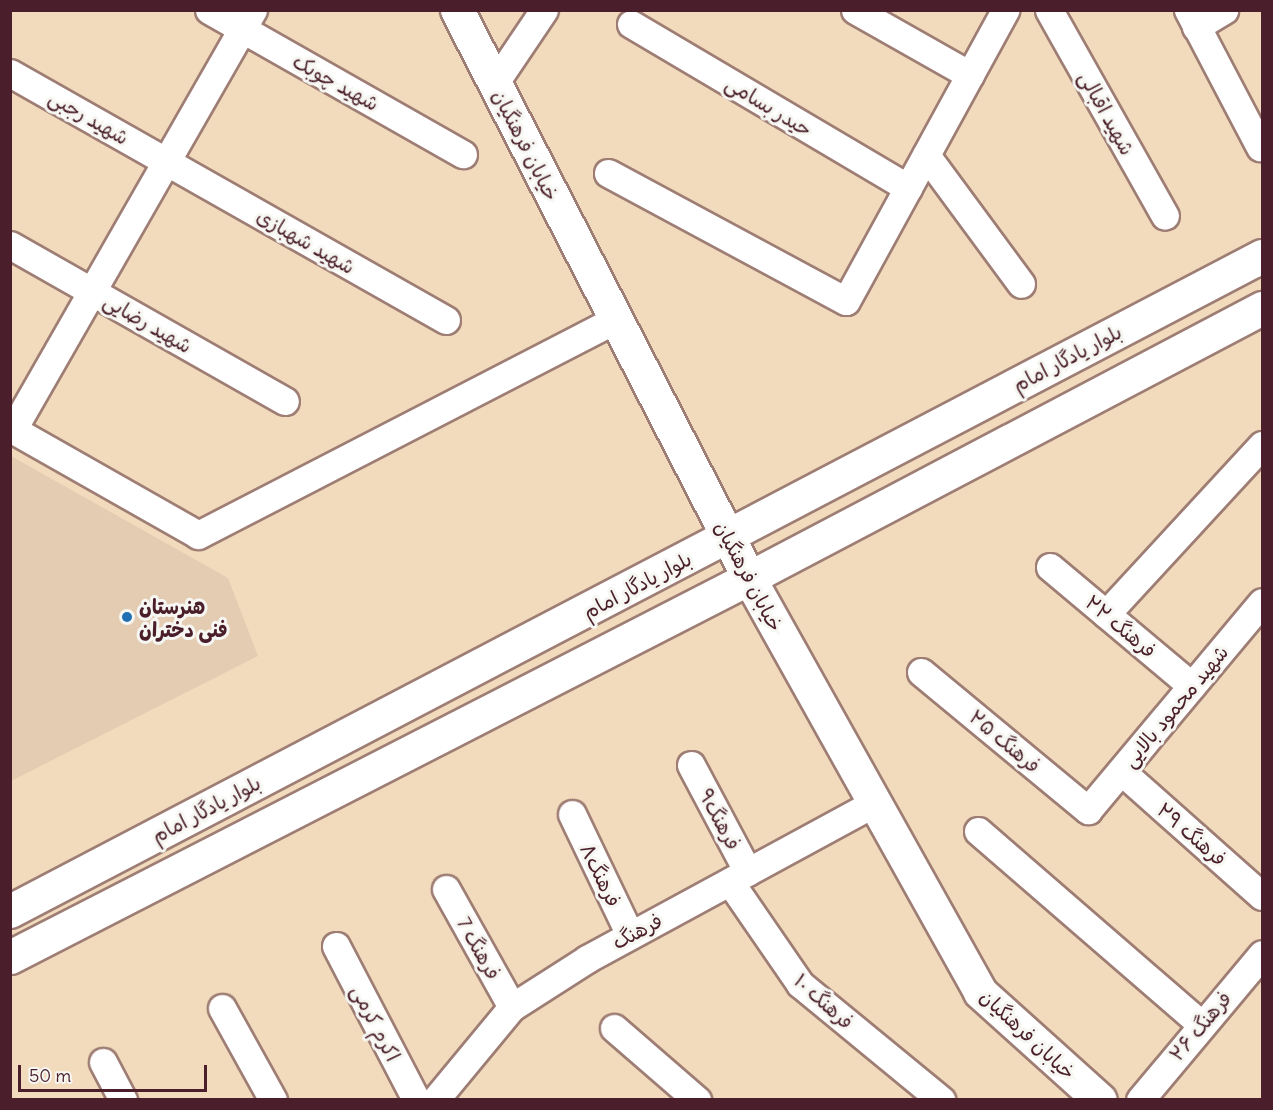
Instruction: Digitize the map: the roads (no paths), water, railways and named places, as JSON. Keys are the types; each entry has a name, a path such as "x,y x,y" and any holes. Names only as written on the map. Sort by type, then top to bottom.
{"main road":[{"name":"خیابان فرهنگیان","path":"456,10 749,578 872,804 980,992 1100,1100"},
{"name":"بلوار یادگار امام","path":"10,911 1263,256"},
{"path":"10,957 749,578 1263,308"}],"street":[{"name":"شهید چوبک","path":"209,10 247,20 463,154"},
{"path":"494,84 544,10"},
{"path":"855,10 970,75"},
{"path":"609,173 846,301 1005,10"},
{"name":"شهید اقبالی","path":"1049,10 1165,216"},
{"path":"1224,10 1192,19 1260,147"},
{"path":"247,20 12,429 198,535 616,319"},
{"name":"حیدر بسامی","path":"631,24 908,188"},
{"name":"شهید رجبی","path":"10,73 166,162"},
{"path":"926,155 1021,284"},
{"name":"شهید شهبازی","path":"166,162 446,320"},
{"name":"شهید رضایی","path":"10,245 285,401"},
{"path":"1106,614 1263,445"},
{"name":"فرهنگ ۲۲","path":"1050,567 1192,686"},
{"name":"شهید محمود بالایی","path":"1088,810 1263,602"},
{"name":"فرهنگ ۲۵","path":"921,672 1088,810"},
{"name":"فرهنگ۹","path":"691,765 739,877"},
{"name":"فرهنگ ۲۹","path":"1121,771 1263,896"},
{"name":"فرهنگ","path":"435,1100 512,1007 630,935 872,804"},
{"name":"فرهنگ۸","path":"572,814 630,935"},
{"path":"978,831 1201,1024"},
{"name":"فرهنگ ۱۰","path":"739,877 800,984 941,1100"},
{"name":"فرهنگ 7","path":"446,889 512,1007"},
{"name":"اکرم کرمی","path":"336,946 416,1100"},
{"name":"فرهنگ ۲۶","path":"1140,1100 1201,1024 1263,954"},
{"path":"222,1008 273,1100"},
{"path":"614,1028 697,1100"},
{"path":"102,1062 123,1100"}],"place":[{"name":"هنرستان فنی دختران","path":"127,617"}]}
